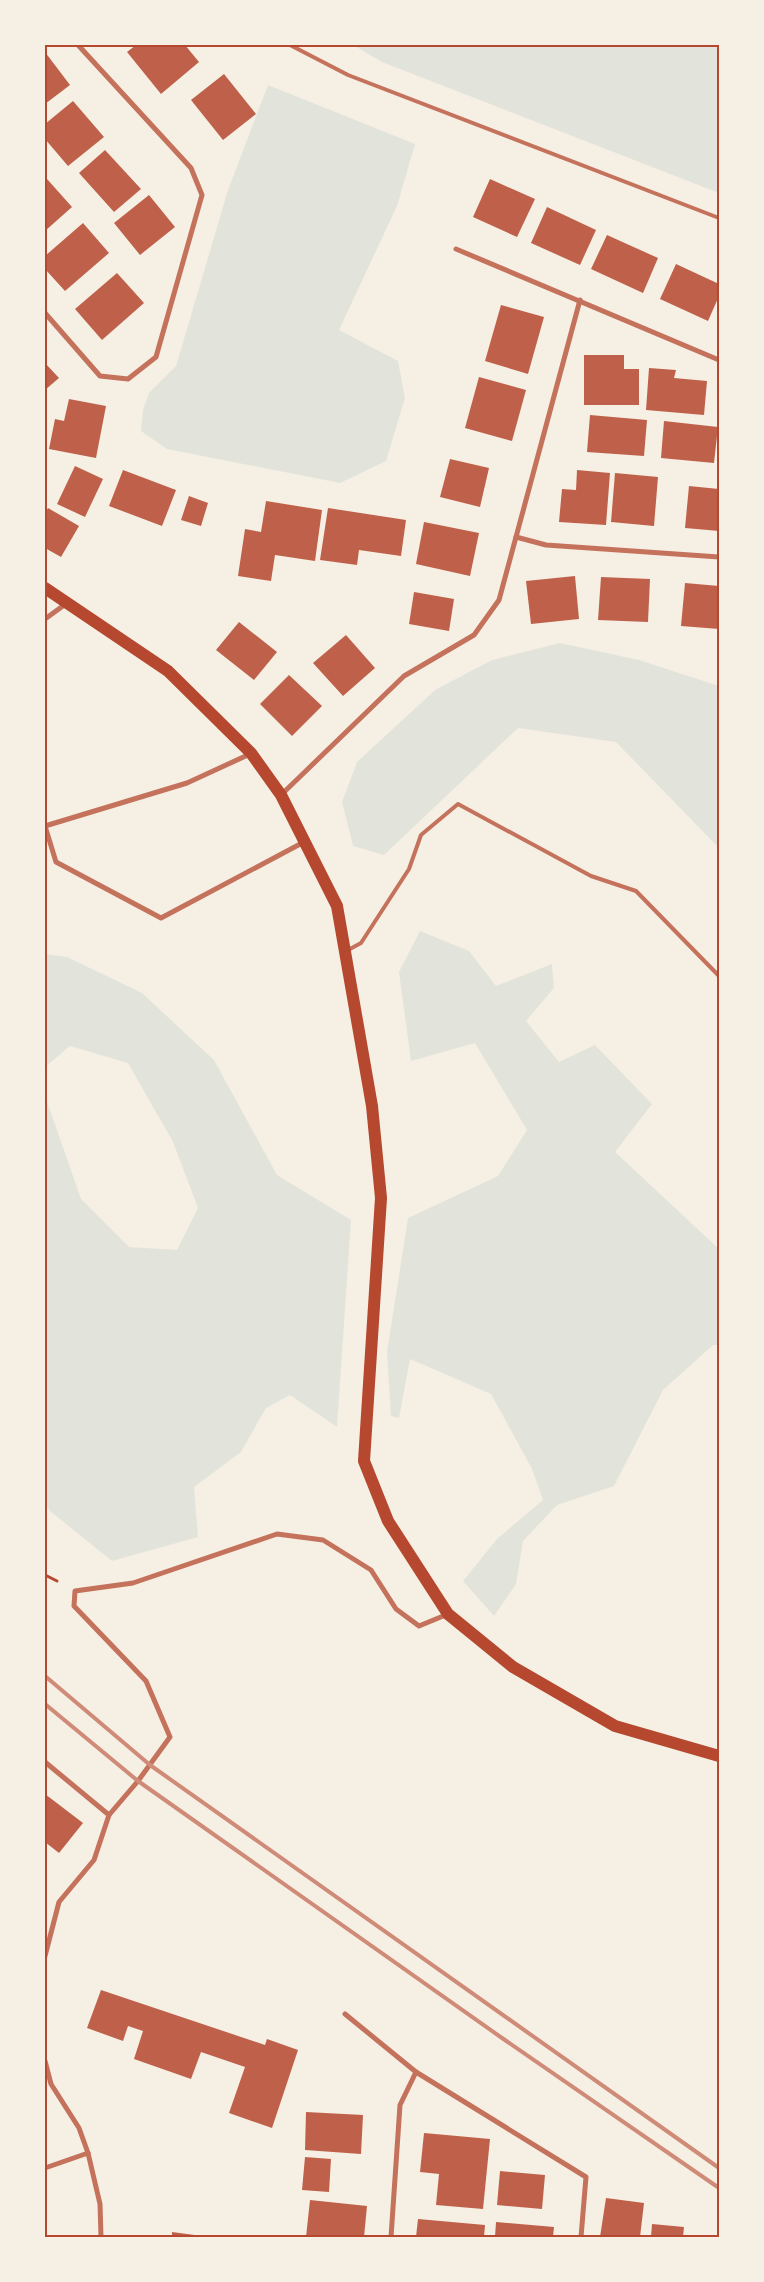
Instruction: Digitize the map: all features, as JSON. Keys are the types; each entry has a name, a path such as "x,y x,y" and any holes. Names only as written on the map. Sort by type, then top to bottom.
{"main road":[{"path":"45,588 168,671 250,754 281,795 337,906 372,1106 381,1198 364,1461 388,1521 448,1614 513,1667 615,1726 719,1756"}],"street":[{"path":"45,313 100,376 128,379 156,357 202,195 191,168 78,45"},
{"path":"456,249 719,360"},
{"path":"281,795 404,676 474,635 500,600 580,300"},
{"path":"516,537 546,545 719,557"},
{"path":"45,619 67,603"},
{"path":"250,754 187,783 45,826 56,862 161,918 305,842"},
{"path":"45,1956 59,1902 94,1860 109,1815 138,1781 170,1737 146,1681 74,1606 75,1591 134,1583 277,1534 323,1540 371,1570 396,1609 419,1626 448,1614"},
{"path":"45,1762 109,1815"},
{"path":"345,2014 416,2072 586,2177 581,2237"},
{"path":"45,2061 51,2084 79,2128 88,2153 100,2204 101,2237"},
{"path":"390,2237 400,2105 416,2072"},
{"path":"45,2168 88,2153"}],"lane":[{"path":"290,45 348,76 719,218"},
{"path":"346,951 361,943 409,869 421,835 458,804 591,876 636,891 719,976"}],"shaded area":[{"path":"353,45 719,45 719,193 382,62"},
{"path":"268,85 415,144 397,206 339,330 398,361 405,398 386,461 340,483 167,449 141,431 143,410 149,393 176,366 228,190"},
{"path":"560,643 639,660 719,686 719,848 616,742 518,728 384,855 353,846 342,802 357,762 435,690 492,660"},
{"path":"420,931 469,951 496,986 552,964 554,988 526,1021 559,1062 595,1045 652,1104 615,1152 719,1249 719,1345 713,1345 663,1390 614,1486 557,1505 523,1541 516,1584 494,1616 463,1581 497,1539 543,1500 532,1469 491,1394 410,1359 399,1418 391,1416 387,1352 408,1218 498,1176 527,1130 475,1043 411,1061 399,972"},
{"path":"45,954 67,957 142,993 214,1060 277,1175 351,1220 337,1427 290,1395 266,1408 241,1452 194,1487 198,1537 112,1561 50,1511 45,1504 45,1096 81,1199 129,1247 177,1250 198,1208 173,1142 128,1063 70,1046 45,1067"}],"building":[{"path":"136,45 185,45 199,62 161,94 127,52"},
{"path":"45,52 70,85 45,104"},
{"path":"224,74 256,114 223,140 191,100"},
{"path":"73,101 104,137 68,166 45,139 45,124"},
{"path":"105,150 141,189 114,212 79,173"},
{"path":"47,179 72,207 45,231 45,181"},
{"path":"490,179 535,199 517,237 473,217"},
{"path":"149,195 175,227 140,255 114,223"},
{"path":"547,207 596,230 580,265 531,243"},
{"path":"83,223 109,253 65,291 45,269 45,256"},
{"path":"607,235 658,258 643,293 591,269"},
{"path":"676,264 719,284 719,296 708,321 660,299"},
{"path":"117,273 144,303 102,340 75,309"},
{"path":"501,305 544,317 528,374 485,361"},
{"path":"584,355 624,355 624,369 639,369 639,405 584,405"},
{"path":"45,363 59,378 45,390"},
{"path":"649,368 676,370 674,378 707,381 704,415 646,410"},
{"path":"479,377 526,390 512,441 465,428"},
{"path":"69,399 106,406 96,458 49,449 55,419 64,421"},
{"path":"590,415 647,420 644,456 587,452"},
{"path":"664,421 718,427 714,463 661,458"},
{"path":"450,459 489,468 480,507 440,497"},
{"path":"75,466 103,479 85,517 57,504"},
{"path":"123,470 176,490 162,526 109,506"},
{"path":"577,470 610,473 606,525 559,522 562,489 576,490"},
{"path":"615,473 658,477 654,526 611,522"},
{"path":"689,486 719,489 719,531 685,528"},
{"path":"189,496 208,503 201,526 181,520"},
{"path":"266,501 322,510 315,561 275,555 271,581 238,576 245,529 261,532"},
{"path":"48,508 79,526 61,557 45,548 45,513"},
{"path":"328,508 406,520 401,556 359,550 357,565 320,560"},
{"path":"424,522 479,533 470,576 416,564"},
{"path":"575,576 579,619 531,624 526,581"},
{"path":"601,577 650,579 648,622 598,620"},
{"path":"685,583 719,586 719,629 681,626"},
{"path":"414,592 454,599 449,631 409,624"},
{"path":"239,622 277,652 254,680 216,650"},
{"path":"346,635 375,668 343,696 313,663"},
{"path":"289,675 322,706 292,736 260,704"},
{"path":"45,1794 83,1823 59,1853 45,1842"},
{"path":"101,1990 265,2045 267,2039 298,2050 272,2128 229,2113 245,2067 201,2052 191,2079 134,2059 143,2031 128,2026 123,2041 87,2028"},
{"path":"306,2112 363,2115 361,2154 305,2150"},
{"path":"424,2133 490,2139 483,2209 436,2205 439,2174 420,2172"},
{"path":"305,2157 331,2159 329,2192 302,2190"},
{"path":"500,2171 545,2175 542,2209 497,2205"},
{"path":"606,2198 644,2203 640,2237 600,2237"},
{"path":"310,2200 367,2206 364,2237 306,2237"},
{"path":"418,2219 485,2225 484,2237 416,2237"},
{"path":"496,2222 554,2227 553,2237 495,2237"},
{"path":"652,2224 684,2227 683,2237 651,2237"},
{"path":"172,2232 202,2236 202,2237 172,2237"}],"railway":[{"path":"45,1676 150,1765 719,2168"},
{"path":"45,1704 138,1781 502,2038 719,2188"}]}
